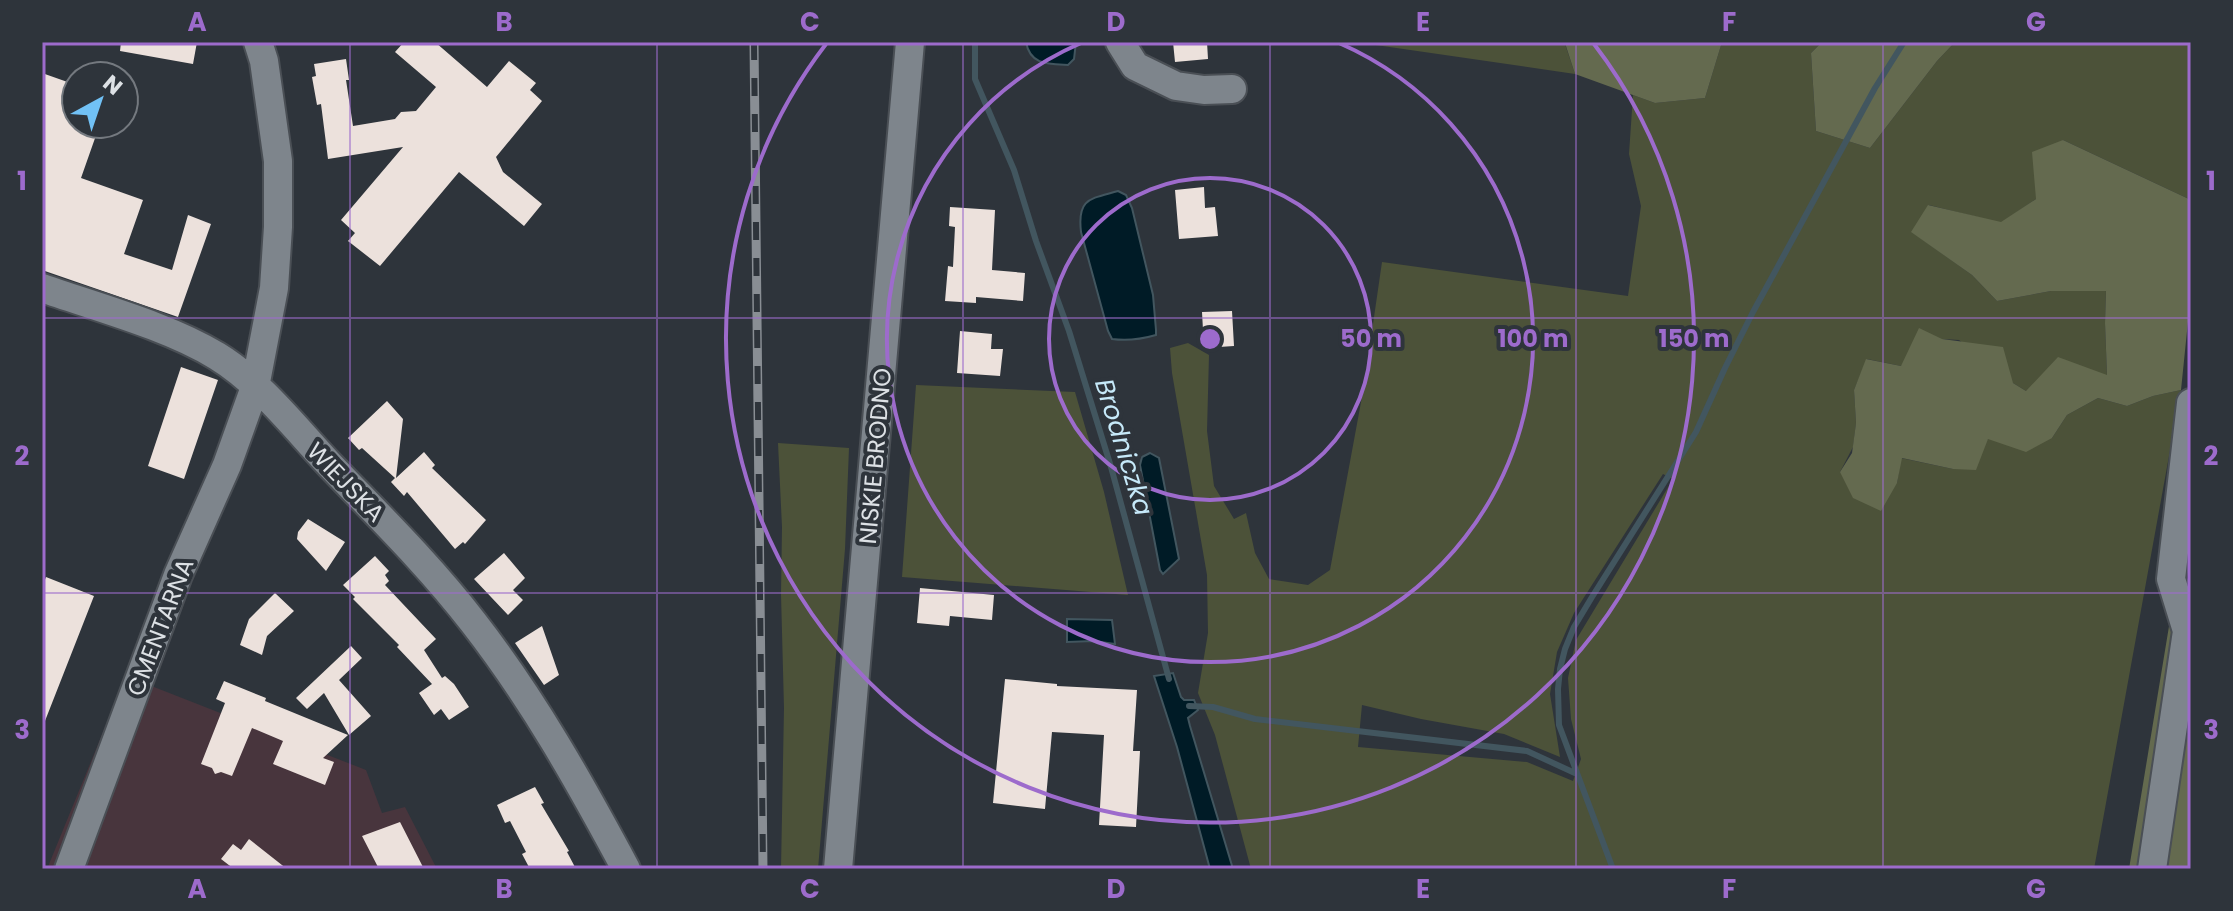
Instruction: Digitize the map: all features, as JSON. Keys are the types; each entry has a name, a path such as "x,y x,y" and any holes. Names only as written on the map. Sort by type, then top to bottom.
{"street":[{"path":"255,387 274,288 278,227 278,161 264,61 258,42"},
{"name":"NISKIE BRODNO","path":"838,869 910,42"},
{"path":"1120,42 1135,66 1176,86 1204,90 1232,89"},
{"name":"WIEJSKA","path":"42,288 189,342 218,357 255,387 412,550 473,621 535,709 579,779 626,869"},
{"name":"CMENTARNA","path":"69,869 178,575 227,465 255,387"},
{"path":"2152,869 2187,631 2171,579 2191,403"}],"shaded area":[{"path":"126,676 366,770 382,813 405,807 437,869 47,869"}],"green space":[{"path":"1355,42 1568,42 1565,44 1575,74"},
{"path":"1722,42 1822,42 1811,53 1816,131 1870,148 1955,42 2191,42 2191,200 2063,140 2036,199 2001,223 1929,205 1912,232 1972,275 1997,301 2051,291 2106,290 2107,376 2026,391 1959,340 1942,339 1901,366 1867,359 1854,390 1856,423 1853,447 1840,472 1897,483 1901,458 1953,469 1988,439 2052,438 2067,415 2098,398 2127,406 2181,390 2094,869 1251,869 1215,735 1198,693 1208,633 1207,575 1170,348 1188,343 1209,355 1207,431 1214,486 1234,519 1246,513 1255,553 1269,579 1308,585 1330,570 1364,386 1382,262 1628,296 1641,206 1629,154 1633,95 1655,103 1705,98","holes":["1663,474 1673,479 1576,640 1568,678 1571,719 1581,759 1573,781 1527,762 1358,747 1362,705 1504,734 1560,757 1550,694 1557,652 1574,613"]},
{"path":"1722,42 1705,98 1655,103 1575,74 1565,43"},
{"path":"1822,42 1955,42 1870,148 1816,131 1811,53"},
{"path":"2063,140 2191,200 2191,292 2181,390 2127,406 2098,398 2067,415 2052,438 2026,452 1988,439 1976,470 1953,469 1902,458 1897,483 1881,511 1853,498 1840,472 1852,453 1856,423 1854,390 1866,359 1901,366 1919,328 1942,339 2003,347 2013,383 2026,391 2058,357 2107,375 2106,291 2051,291 1997,301 1972,275 1911,232 1928,205 2001,222 2036,199 2032,152"},
{"path":"916,385 1075,392 1104,492 1128,595 902,577"},
{"path":"778,443 849,448 845,549 818,869 781,869 784,708"},
{"path":"2172,608 2191,612 2191,869 2129,869"}],"water":[{"path":"1026,42 1076,42 1074,59 1068,65 1041,62 1031,55"},
{"path":"1118,191 1126,195 1132,208 1153,295 1156,335 1140,339 1112,339 1081,232 1084,206 1093,199"},
{"path":"1150,453 1159,458 1179,559 1163,574 1140,465 1142,457"},
{"path":"1067,619 1112,620 1115,644 1067,642"},
{"path":"1173,673 1181,697 1194,700 1198,710 1188,718 1233,869 1210,869 1154,676"}],"building":[{"path":"121,42 197,42 193,64 120,51"},
{"path":"404,42 435,42 487,87 509,61 536,83 530,90 542,101 496,157 503,172 542,204 524,226 459,172 380,266 348,241 355,233 341,220 403,147 328,159 321,104 317,105 312,77 316,76 314,64 346,59 353,126 395,119 401,112 416,111 436,87 395,52"},
{"path":"1173,42 1207,42 1208,59 1175,62"},
{"path":"42,73 60,79 60,140 94,140 81,178 143,200 124,254 172,270 188,215 211,224 178,317 42,270"},
{"path":"1204,187 1205,208 1215,207 1218,236 1179,239 1175,190"},
{"path":"950,207 995,210 992,270 1025,273 1023,301 976,297 976,303 945,301 948,266 953,267 955,227 949,226"},
{"path":"1232,311 1234,346 1204,348 1202,312"},
{"path":"960,331 992,334 991,349 1003,349 1000,376 957,373"},
{"path":"181,367 218,380 184,479 148,466"},
{"path":"387,401 403,419 396,478 424,452 435,465 432,468 486,520 465,544 463,542 455,549 407,492 404,496 391,482 395,478 348,438"},
{"path":"308,519 345,542 326,571 297,539 298,532"},
{"path":"504,553 525,578 513,590 523,600 508,615 474,579"},
{"path":"375,556 389,571 385,575 389,581 385,585 436,639 424,650 442,678 445,676 454,684 469,707 449,720 441,709 434,715 419,693 432,684 343,585"},
{"path":"46,577 94,596 43,726 42,587"},
{"path":"920,588 994,595 992,620 950,616 949,626 917,623"},
{"path":"275,593 294,611 267,636 262,655 240,645 249,619"},
{"path":"542,626 559,675 544,685 515,643"},
{"path":"351,646 362,658 339,680 371,716 349,735 324,693 307,709 296,698"},
{"path":"1005,679 1057,686 1137,690 1133,751 1140,751 1136,827 1099,825 1104,735 1052,732 1045,809 993,803"},
{"path":"224,681 348,735 323,758 334,762 325,785 273,764 283,741 252,728 232,776 221,772 215,774 212,768 201,764 225,703 216,699"},
{"path":"535,787 576,869 530,869 522,854 526,852 510,821 505,823 497,805"},
{"path":"400,822 424,869 379,869 362,836"},
{"path":"249,839 287,869 234,869 221,859 233,844 241,850"}],"waterway":[{"name":"Brodniczka","path":"975,42 975,79 1014,170 1069,331 1111,467 1169,679"},
{"path":"1613,869 1559,725 1558,689 1565,649 1592,597 1696,432 1753,312 1875,88 1904,42"},
{"path":"1189,706 1213,707 1255,719 1527,751 1577,774"}],"railway":[{"path":"754,42 763,869"}]}
